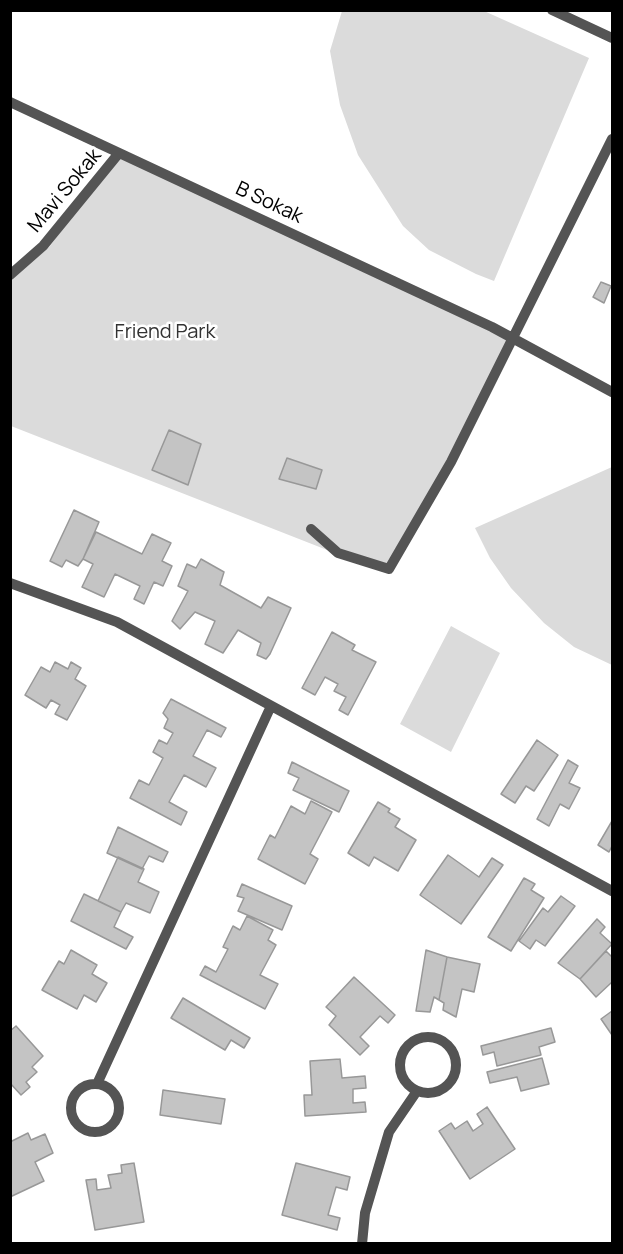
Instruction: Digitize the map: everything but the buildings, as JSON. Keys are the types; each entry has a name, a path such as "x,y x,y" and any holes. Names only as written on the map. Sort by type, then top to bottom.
{"lane":[{"path":"552,10 612,38"},
{"name":"B Sokak","path":"10,102 513,337 612,392"},
{"path":"311,529 338,553 389,569 451,462 612,139"},
{"name":"Mavi Sokak","path":"10,274 43,246 119,153"},
{"path":"10,583 117,622 612,891"},
{"path":"97,1084 271,706"},
{"path":"423,1037 440,1040 453,1052 455,1071 451,1080 442,1089 427,1093 417,1091 407,1084 400,1071 402,1054 411,1042 423,1037"},
{"path":"97,1084 111,1091 117,1100 118,1109 117,1116 111,1125 104,1130 92,1132 76,1123 71,1113 71,1103 74,1095 81,1089 97,1084"},
{"path":"362,1244 365,1213 389,1132 417,1091"}],"green space":[{"path":"342,11 484,11 589,58 494,281 429,250 403,226 358,155 340,105 330,51"},
{"name":"Friend Park","path":"119,153 513,337 389,569 373,568 11,426 10,279 50,246"},
{"path":"612,467 612,665 574,647 544,623 511,588 490,558 475,528"},
{"path":"451,626 500,653 451,752 400,724"}]}
